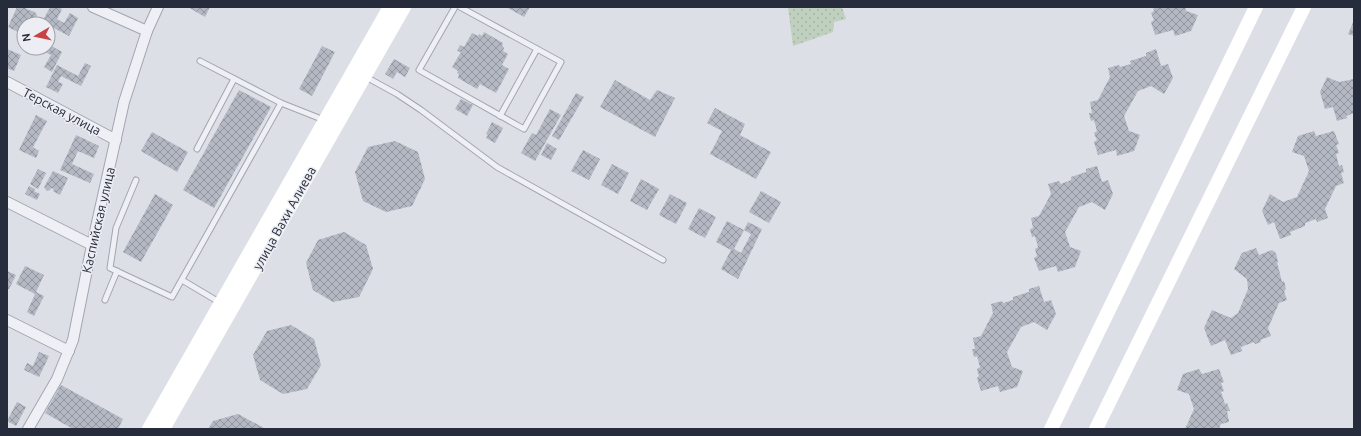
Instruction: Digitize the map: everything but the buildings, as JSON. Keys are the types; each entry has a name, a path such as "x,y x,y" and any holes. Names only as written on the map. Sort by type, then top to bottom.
{"main road":[{"name":"улица Вахи Алиева","path":"149,429 390,7"},
{"name":"улица Вахи Алиева","path":"162,429 404,7"},
{"path":"1051,429 1256,7"},
{"path":"1096,429 1304,7"}],"street":[{"path":"93,7 146,31"},
{"name":"Каспийская улица","path":"28,429 56,379 73,340 92,245 124,102 146,31 158,7"},
{"name":"Терская улица","path":"7,82 116,140"},
{"path":"7,202 92,245"},
{"path":"7,320 69,350"}],"lane":[{"path":"455,7 419,70 524,129 561,62 460,7"},
{"path":"500,116 537,49"},
{"path":"200,62 281,103 325,120"},
{"path":"364,76 397,94 421,110 497,167 663,260"},
{"path":"197,149 234,79"},
{"path":"136,180 116,228 110,268 172,297 281,103"},
{"path":"105,300 118,271"},
{"path":"182,280 220,303"}],"green space":[{"path":"788,7 842,7 846,19 834,22 833,32 793,46"}]}
